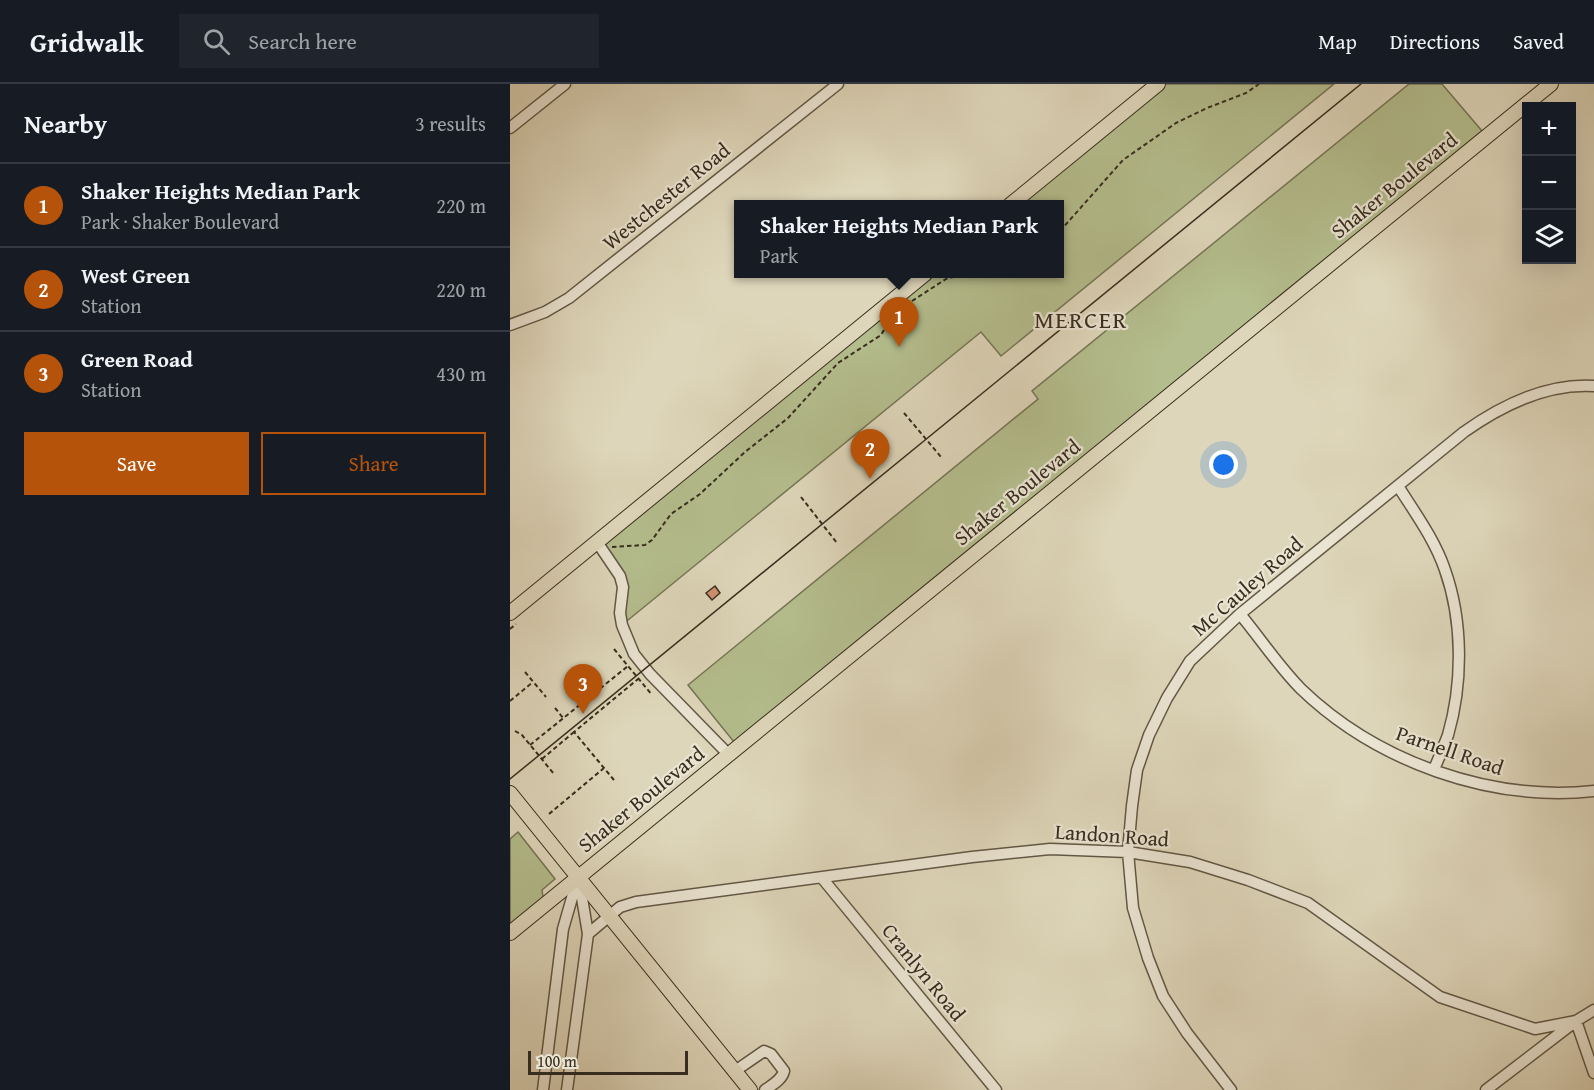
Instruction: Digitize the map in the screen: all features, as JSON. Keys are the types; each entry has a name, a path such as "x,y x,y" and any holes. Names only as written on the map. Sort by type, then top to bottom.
{"main road":[{"path":"1015,200 1158,84"},
{"name":"Shaker Boulevard","path":"510,933 1551,84"},
{"path":"510,613 603,545 919,278"},
{"path":"510,793 750,1090"}],"street":[{"path":"510,128 565,84"},
{"name":"Westchester Road","path":"510,324 539,314 570,298 838,84"},
{"name":"Mc Cauley Road","path":"1231,1090 1187,1033 1163,996 1132,908 1128,852 1131,806 1137,770 1149,735 1167,698 1190,661 1240,614 1464,432 1490,414 1536,394 1572,385 1594,386"},
{"path":"1398,486 1425,527 1445,570 1455,607 1458,651 1456,693 1448,735 1434,769"},
{"path":"603,545 620,576 622,625 634,654 650,674 729,755"},
{"name":"Parnell Road","path":"1240,614 1300,688 1340,721 1404,758 1503,790 1564,794 1594,791"},
{"name":"Landon Road","path":"588,934 628,903 972,857 1050,849 1128,852 1190,862 1248,880 1308,903 1440,997 1535,1029 1576,1021"},
{"path":"567,1090 588,934 579,877"},
{"path":"543,1090 562,929 579,877"},
{"name":"Cranlyn Road","path":"822,878 996,1090"},
{"path":"1486,1090 1576,1021 1594,1010"},
{"path":"1576,1021 1594,1073"},
{"path":"735,1071 757,1054 764,1051 771,1054 784,1071 777,1081 765,1090"}],"path":[{"path":"1064,225 1123,160 1176,123 1246,93 1259,84"},
{"path":"906,304 949,278"},
{"path":"603,545 645,544 652,540 671,514 700,494 745,452 788,418 838,363 881,335 891,318"},
{"path":"904,413 941,457"},
{"path":"801,497 837,543"},
{"path":"614,649 652,695"},
{"path":"530,745 628,666"},
{"path":"525,672 546,697"},
{"path":"542,759 638,679"},
{"path":"510,701 533,682"},
{"path":"555,708 564,719"},
{"path":"515,731 522,735 554,774"},
{"path":"574,732 614,780"},
{"path":"549,814 604,768"}],"green space":[{"path":"1158,84 1334,84 1001,356 981,332 622,625 623,587 597,542 921,278 1064,278 1064,200 1015,200"},
{"path":"1409,84 1442,84 1482,131 734,742 688,685 1038,399 1032,391"},
{"path":"518,832 555,879 542,890 544,905 510,933 510,839"}],"building":[{"path":"715,586 720,593 712,600 706,593"}],"tram line":[{"path":"510,779 1361,84"}],"place":[{"name":"Shaker Heights Median Park","path":"899,347"},
{"name":"West Green","path":"870,479"},
{"name":"Green Road","path":"583,714"}],"district":[{"name":"MERCER","path":"1081,319"}]}
